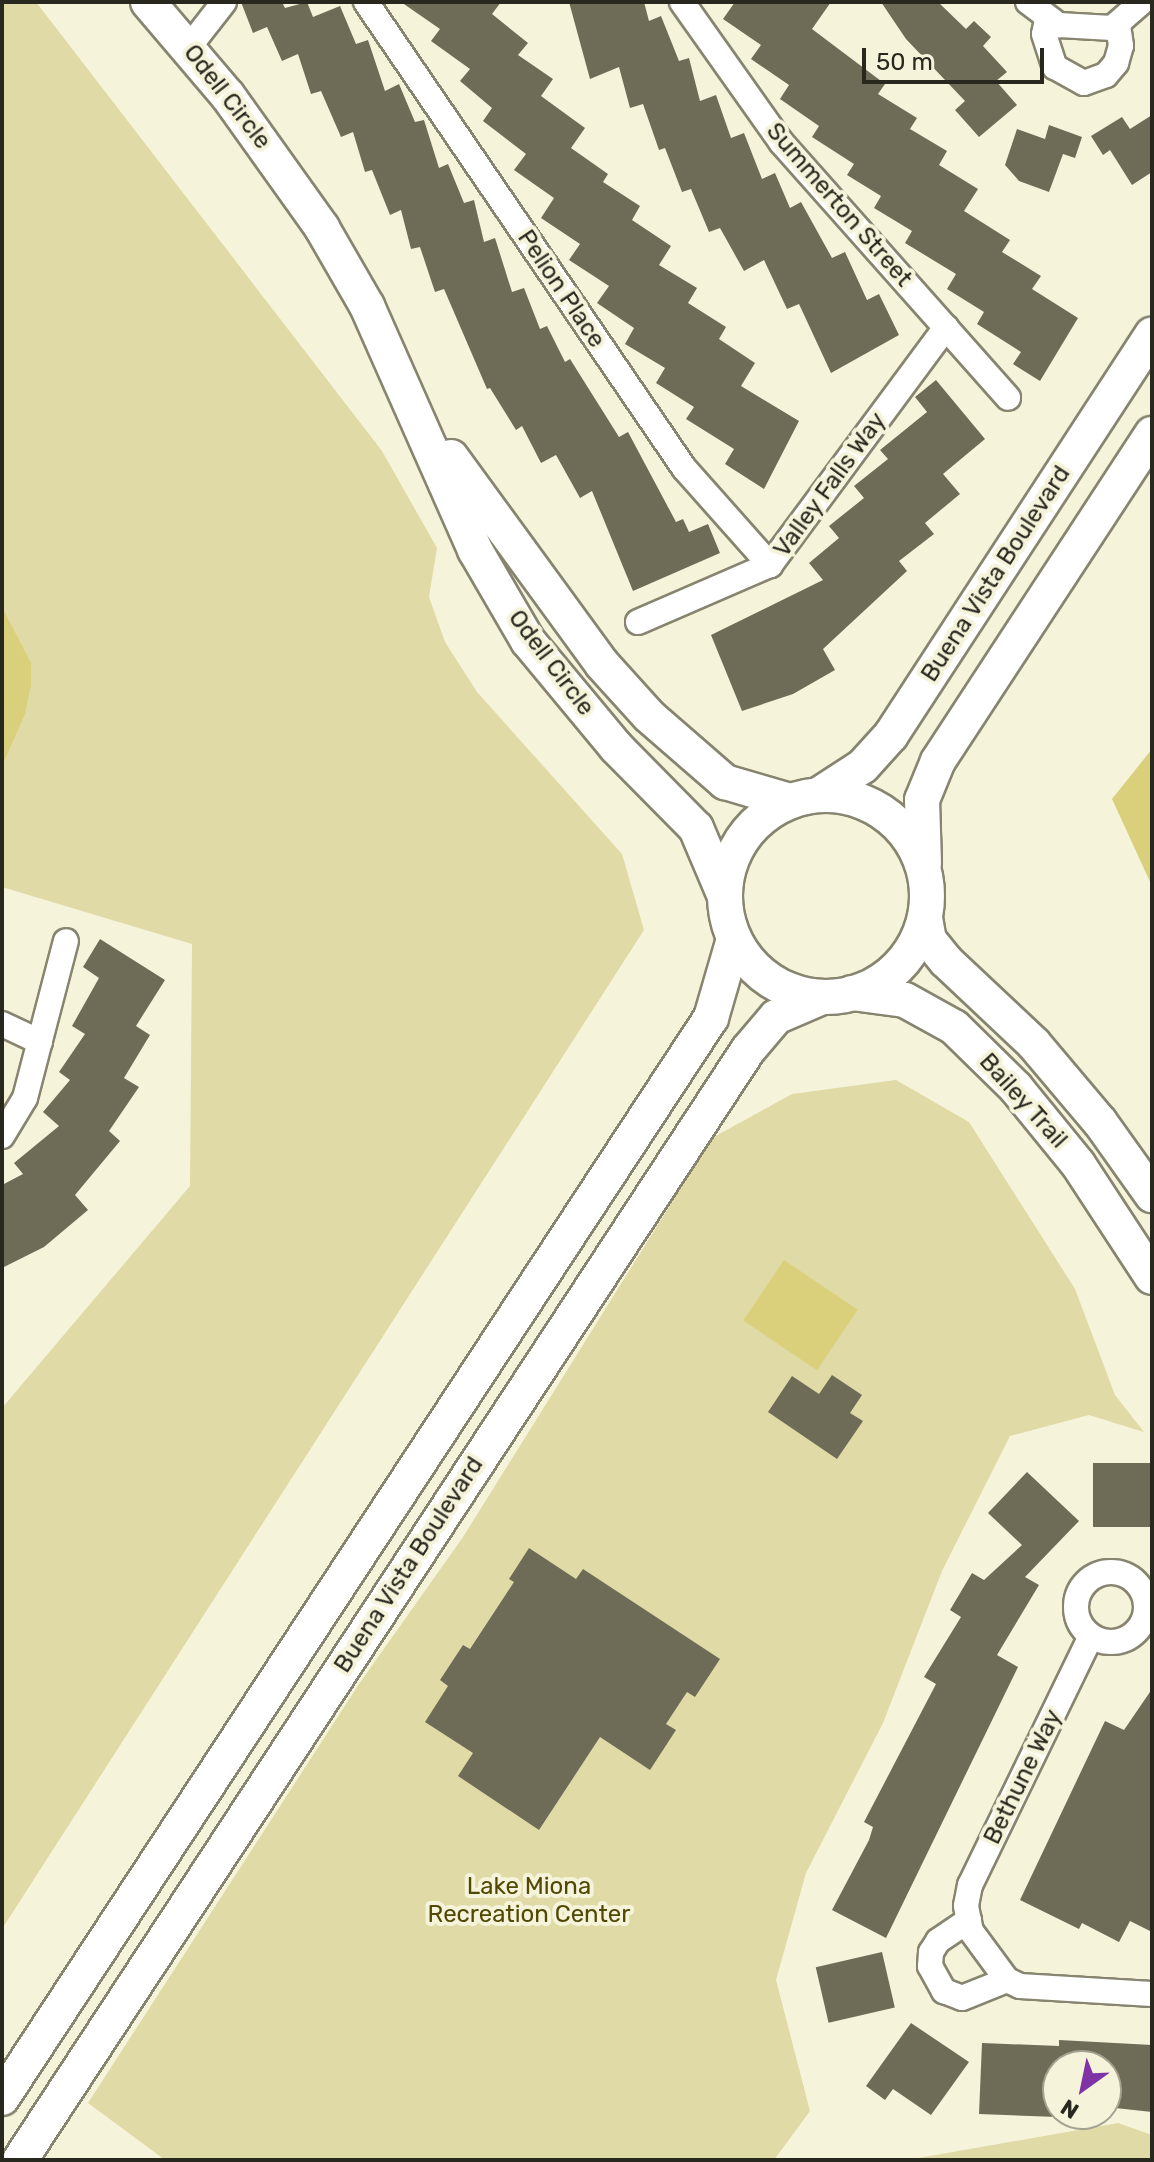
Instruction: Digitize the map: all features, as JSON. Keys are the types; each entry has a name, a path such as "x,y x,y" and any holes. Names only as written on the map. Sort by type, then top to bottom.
{"main road":[{"name":"Odell Circle","path":"148,2 189,47 322,228 367,306 475,550 528,641 616,747 696,828 724,894"},
{"name":"Buena Vista Boulevard","path":"833,996 770,980 734,939 724,894 729,864 742,837 763,815 805,798 863,766 891,735 1152,335"},
{"name":"Odell Circle","path":"414,407 583,639 649,716 725,782 805,798"},
{"name":"Buena Vista Boulevard","path":"20,2160 748,1050 776,1017 833,996 872,986 896,969 914,945 925,918 922,800 938,761 1152,434"},
{"name":"Buena Vista Boulevard","path":"805,798 855,799 886,815 910,840 924,872"},
{"name":"Bailey Trail","path":"925,918 929,940 946,961 1034,1044 1100,1122 1152,1195"},
{"name":"Buena Vista Boulevard","path":"2,2098 711,1018 734,939"},
{"name":"Bailey Trail","path":"833,996 862,992 905,1000 954,1027 1016,1088 1078,1164 1152,1277"}],"street":[{"path":"189,47 224,2"},
{"name":"Pelion Place","path":"366,2 684,468 770,565"},
{"name":"Summerton Street","path":"682,2 781,142 1008,398"},
{"path":"1028,2 1047,19 1072,26 1112,28 1142,2"},
{"path":"1047,19 1048,57 1066,77 1084,83 1106,75 1116,63 1118,24"},
{"name":"Valley Falls Way","path":"638,622 770,565 946,327"},
{"path":"2,1136 25,1098 66,941"},
{"path":"2,1024 40,1042"},
{"name":"Bethune Way","path":"969,1920 970,1885 1091,1636"},
{"path":"1007,1980 962,1998 944,1991 930,1966 931,1952 938,1941 969,1920 990,1963 1007,1980 1020,1986 1152,1994"}],"green space":[{"path":"2,2 36,2 382,451 437,548 429,597 445,642 477,692 622,854 644,930 2,1929 2,1408 190,1186 192,944 2,887"},
{"name":"Lake Miona Recreation Center","path":"896,1080 969,1122 1075,1289 1115,1395 1144,1432 1089,1415 1010,1436 942,1571 883,1723 806,1873 776,1980 810,2111 774,2160 165,2160 88,2103 359,1684 463,1537 712,1138 792,1094"},
{"path":"1122,2124 1152,2135 1152,2160 907,2160 1078,2130 1122,2130"}],"shaded area":[{"path":"2,607 31,663 31,685 25,714 2,766"},
{"path":"1152,749 1152,886 1112,799"},
{"path":"784,1260 858,1310 817,1370 743,1321"}],"building":[{"path":"241,2 282,2 285,8 307,2 313,17 340,6 356,44 368,40 385,91 399,84 415,122 424,120 439,168 448,164 464,203 474,200 484,242 495,238 512,292 524,288 540,329 547,326 565,362 570,359 619,437 628,432 676,522 683,519 689,532 708,524 720,553 633,591 592,491 580,498 556,455 541,463 522,426 516,430 490,388 487,389 444,289 435,292 420,247 411,249 401,210 390,215 372,170 365,172 353,132 341,137 321,91 311,94 298,54 282,61 267,27 253,33"},
{"path":"401,2 501,2 492,14 528,43 518,55 553,79 541,96 585,128 571,148 608,174 603,182 640,206 632,220 671,246 659,265 697,288 688,303 726,327 719,339 755,363 741,386 799,421 764,489 725,464 734,449 686,419 694,407 656,383 665,368 625,344 634,328 597,303 609,286 569,260 580,244 541,218 554,198 514,170 526,154 483,121 492,108 460,81 470,69 431,41 440,29"},
{"path":"569,2 644,2 649,21 661,16 679,61 689,58 700,101 716,95 731,138 744,133 762,179 775,173 790,208 801,202 832,258 845,252 867,300 879,294 899,335 831,373 799,304 787,309 764,260 744,271 720,228 709,232 691,189 682,192 665,148 659,150 643,104 630,108 619,67 590,79"},
{"path":"735,2 831,2 812,29 885,84 878,94 917,118 910,129 947,151 939,165 978,189 964,211 1010,240 1002,252 1041,276 1032,289 1078,318 1040,381 1013,364 1021,352 977,324 984,312 947,289 956,274 905,243 912,231 874,208 881,196 847,175 854,164 812,137 819,126 780,99 789,85 751,59 761,45 723,19"},
{"path":"881,2 938,2 966,29 974,21 991,37 983,46 1007,72 996,81 1017,105 979,137 955,110 965,101 906,39"},
{"path":"1152,115 1152,172 1132,185 1110,150 1103,155 1091,136 1122,117 1130,129"},
{"path":"1049,125 1082,137 1075,158 1063,154 1049,192 1019,181 1005,165 1017,129 1045,139"},
{"path":"936,380 985,439 943,474 960,494 925,523 934,534 899,561 907,571 823,649 835,670 793,694 742,711 711,635 823,580 809,563 839,538 829,526 864,498 854,486 888,459 880,450 927,412 915,397"},
{"path":"100,939 165,980 136,1026 150,1035 124,1078 139,1087 109,1131 120,1141 75,1195 88,1210 44,1247 2,1268 2,1185 23,1174 14,1163 59,1126 43,1112 70,1080 59,1072 85,1034 72,1026 99,978 83,967"},
{"path":"832,1375 862,1395 850,1413 863,1421 837,1459 768,1412 792,1376 819,1394"},
{"path":"1093,1463 1152,1463 1152,1527 1093,1527"},
{"path":"1027,1472 1079,1521 1025,1577 1039,1585 997,1655 1018,1667 886,1938 832,1910 869,1840 873,1827 864,1822 936,1684 924,1677 961,1617 950,1610 972,1573 984,1580 1022,1545 988,1513"},
{"path":"529,1548 576,1579 583,1569 720,1659 695,1697 687,1692 666,1724 676,1730 650,1770 600,1737 539,1830 458,1776 473,1753 425,1722 448,1686 440,1680 463,1645 470,1649 514,1582 509,1579"},
{"path":"1152,1689 1152,1932 1130,1921 1119,1942 1082,1923 1079,1929 1020,1900 1105,1721 1124,1730"},
{"path":"882,1952 895,2008 829,2023 816,1967"},
{"path":"911,2023 969,2062 931,2115 893,2089 885,2100 866,2086"},
{"path":"1059,2040 1152,2045 1152,2112 1122,2109 1122,2050 1042,2050 1042,2116 979,2114 982,2043 1059,2046"}]}
